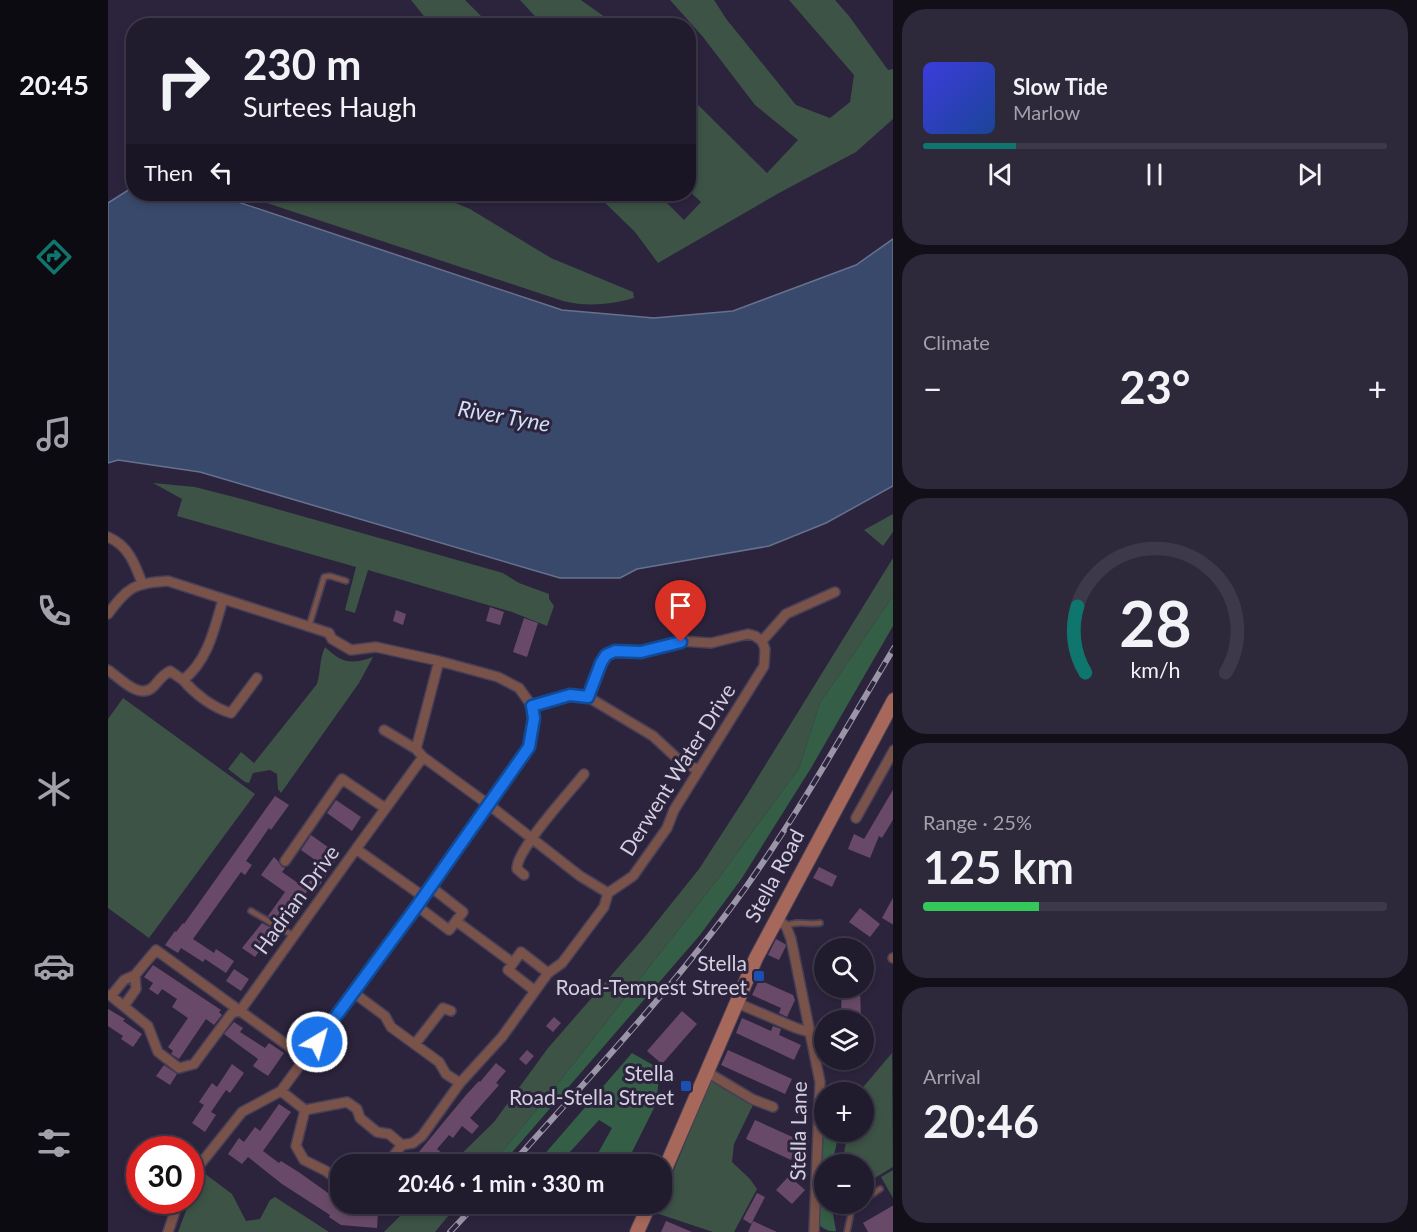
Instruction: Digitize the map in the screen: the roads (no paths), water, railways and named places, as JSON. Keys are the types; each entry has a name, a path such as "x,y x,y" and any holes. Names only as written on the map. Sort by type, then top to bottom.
{"main road":[{"name":"Stella Road","path":"672,1154 756,958 781,923 893,702"},
{"path":"637,1232 645,1214"}],"street":[{"path":"108,537 122,545 142,583"},
{"path":"108,614 121,596 142,583 168,581 329,633 332,639 351,650 376,647 439,660 498,677 519,688 532,706 534,718 529,747 417,906 281,1091 242,1112 204,1160"},
{"path":"588,697 601,663 606,655 615,651 641,652 656,650 669,644 711,643 748,634 762,641 786,614 835,592"},
{"path":"183,680 191,674 204,655 223,599"},
{"name":"Derwent Water Drive","path":"395,1154 402,1145 413,1143 422,1136 460,1083 502,1037 548,973 562,963 604,907 608,893 633,876 667,828 674,810 764,666 765,649 762,641"},
{"path":"416,749 439,660"},
{"path":"108,670 137,691 145,692 153,687 160,676 170,671 183,680 190,689 220,710 231,713 257,678"},
{"path":"532,706 570,695 588,697 653,736 681,762 699,770"},
{"path":"384,730 416,749 423,757 489,804 580,876 608,893"},
{"path":"856,818 893,752"},
{"path":"356,849 423,757"},
{"path":"524,875 516,869 516,861 584,774"},
{"path":"285,861 342,779 385,808"},
{"name":"Hadrian Drive","path":"124,1006 148,1026 158,1052 179,1068 194,1064 231,1013 240,1011 356,849 423,897"},
{"path":"417,906 449,930 463,912 430,887"},
{"path":"456,921 513,963"},
{"name":"Stella Lane","path":"781,923 791,939 820,1082 815,1232"},
{"path":"135,975 136,989 124,1006 110,995 124,980 135,975 156,951 305,1058"},
{"path":"535,991 508,970 513,963 521,952 548,973"},
{"path":"354,993 385,1016 391,1027 439,1062 446,1074 460,1083"},
{"path":"737,1003 796,1029 809,1032"},
{"path":"415,1044 443,1008 451,1011"},
{"path":"707,1072 752,1099 773,1107"},
{"path":"281,1091 305,1110 347,1102 357,1109 360,1118 377,1132 389,1134 402,1145"},
{"path":"305,1110 296,1146 304,1160 330,1174"},
{"path":"168,1232 174,1214"}],"lane":[{"path":"309,626 324,577 330,576 346,581"},
{"path":"251,911 294,936"},
{"path":"781,923 794,922 809,925 820,923"},
{"path":"874,1193 880,1189"},
{"path":"847,1232 851,1214"}],"water":[{"name":"River Tyne","path":"126,191 126,201 235,201 562,310 654,318 733,311 856,265 893,239 893,486 826,523 769,546 637,569 620,578 560,578 200,472 118,460 108,463 108,203"}],"railway":[{"path":"521,1154 633,1028 691,959 746,887 785,829 893,650"},
{"path":"450,1232 467,1214"}],"place":[{"name":"Stella Road-Tempest Street","path":"759,976"},
{"name":"Stella Road-Stella Street","path":"686,1086"}]}
